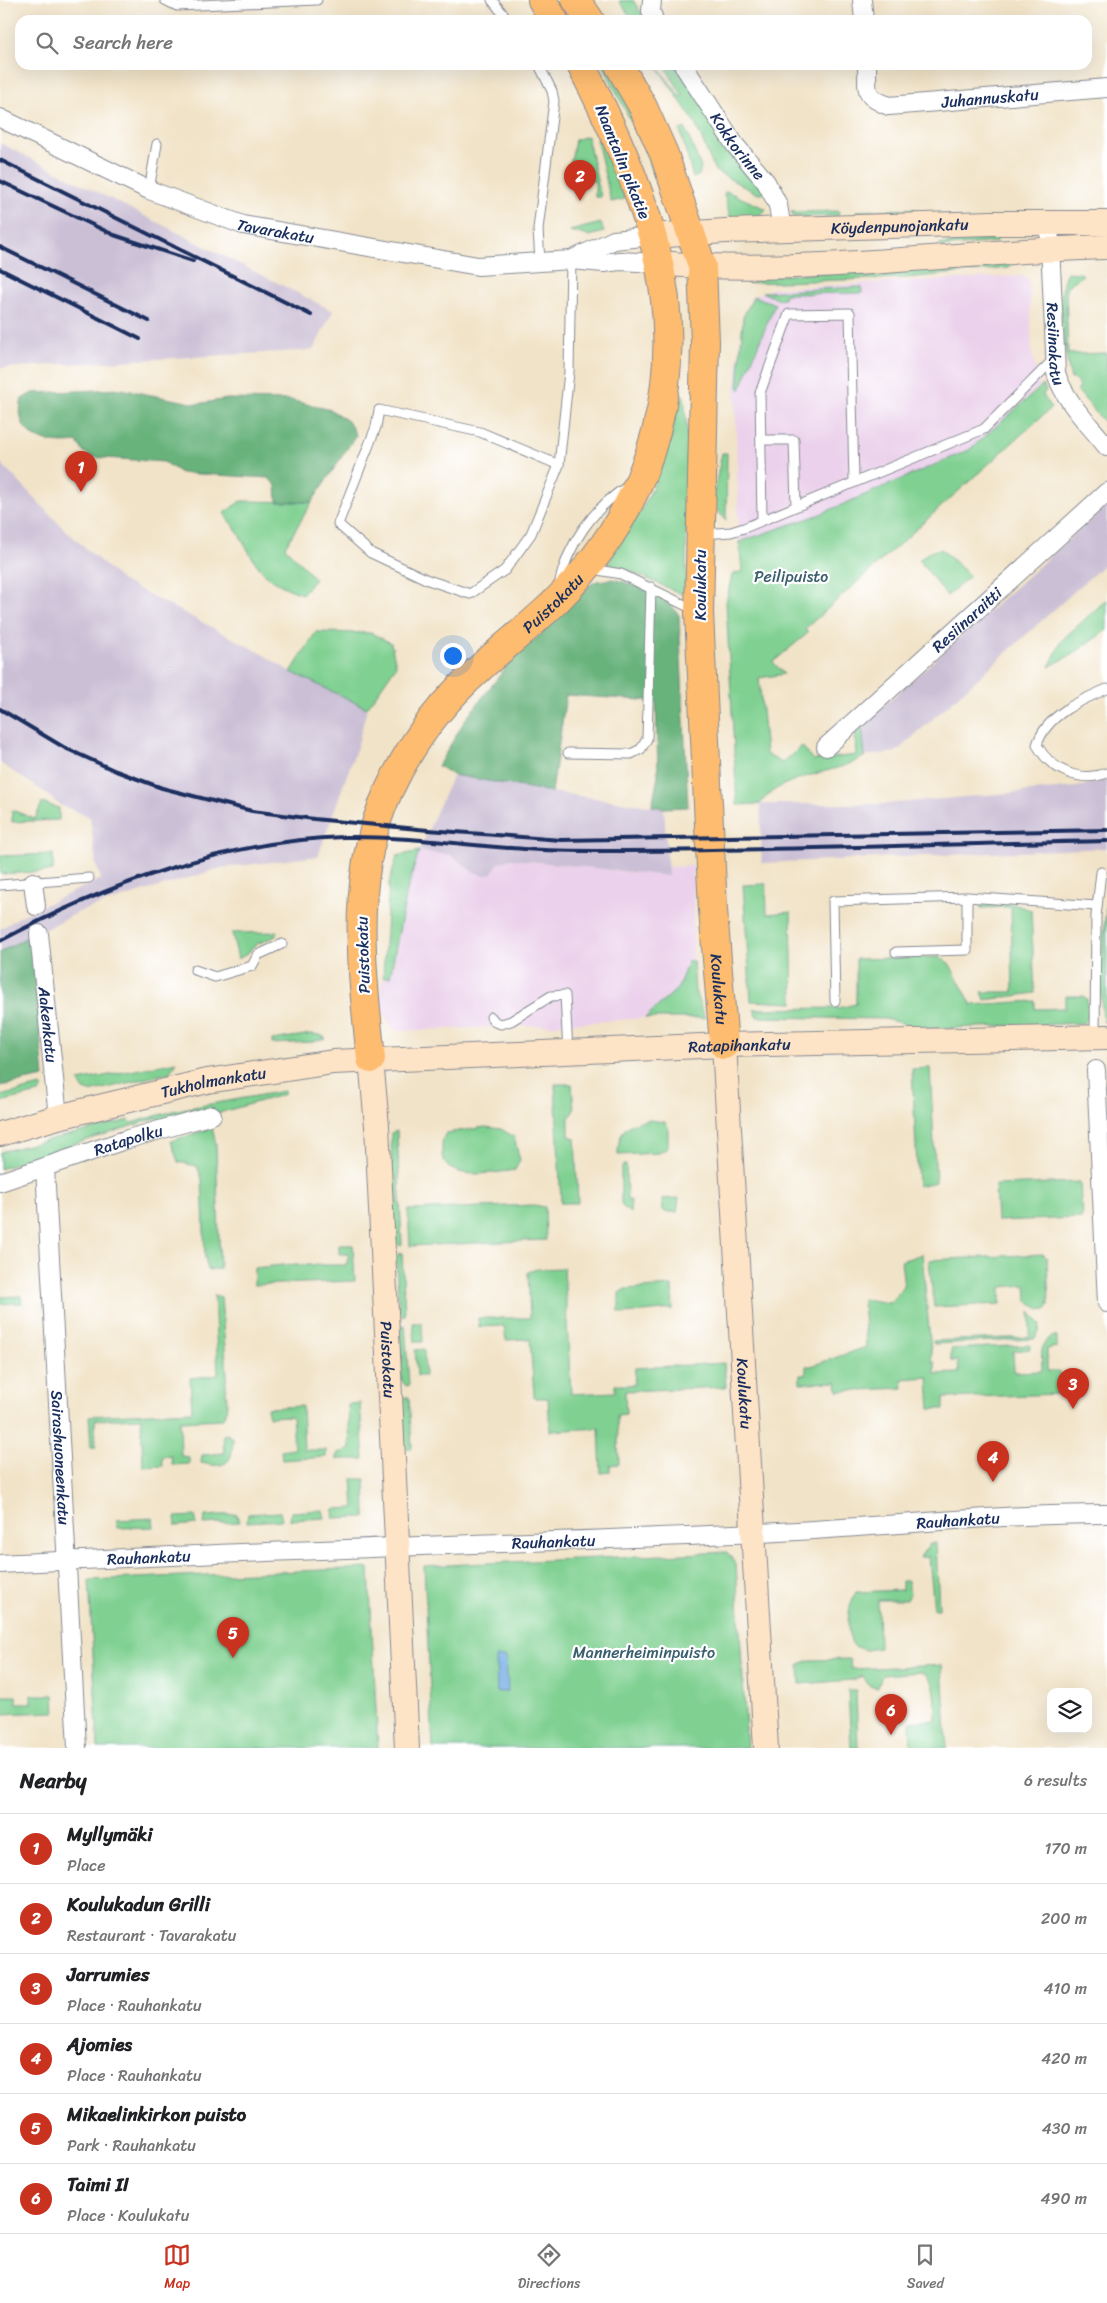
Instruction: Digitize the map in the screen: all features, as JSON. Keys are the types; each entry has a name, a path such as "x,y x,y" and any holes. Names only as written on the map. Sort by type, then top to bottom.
{"highway":[{"path":"542,0 551,15"},
{"path":"576,0 586,15"},
{"name":"Naantalin pikatie","path":"582,70 621,148 652,236 657,263"},
{"path":"622,70 643,107 664,154 692,232"},
{"name":"Koulukatu","path":"692,232 702,266 705,342 699,613 713,910 724,1045"},
{"name":"Puistokatu","path":"371,1059 362,962 362,900 375,830 389,791 423,732 446,704 476,672 557,600 586,569 614,531 640,478 657,431 667,378 667,320 657,263"}],"main road":[{"name":"Köydenpunojankatu","path":"652,236 692,232 1107,223"},
{"name":"Köydenpunojankatu","path":"657,263 702,266 892,261 1050,248 1107,247"},
{"name":"Ratapihankatu","path":"371,1059 724,1045 1101,1037"},
{"name":"Koulukatu","path":"724,1045 766,1748"},
{"name":"Tukholmankatu","path":"0,1134 58,1117 226,1076 324,1063 371,1059"},
{"name":"Puistokatu","path":"371,1059 378,1126 407,1748"},
{"name":"Tukholmankatu","path":"0,1126 58,1117"}],"street":[{"path":"652,0 652,15"},
{"path":"862,0 864,15"},
{"name":"Kokkorinne","path":"686,70 735,145 766,182 778,205 782,230"},
{"name":"Juhannuskatu","path":"867,70 869,94 872,100 889,106 1107,88"},
{"name":"Tavarakatu","path":"0,118 149,190 243,225 478,266 571,260 604,263 639,261 657,263"},
{"name":"Resiinakatu","path":"1049,223 1054,359 1061,388 1107,447"},
{"name":"Tavarakatu","path":"571,260 614,240 652,236"},
{"name":"Resiinaraitti","path":"826,747 1107,492"},
{"path":"33,882 36,906"},
{"name":"Aakenkatu","path":"38,934 58,1117"},
{"path":"1096,1070 1107,1304"},
{"name":"Ratapolku","path":"0,1182 128,1139 212,1115"},
{"name":"Sairashuoneenkatu","path":"46,1168 77,1748"},
{"name":"Rauhankatu","path":"0,1564 397,1546 754,1533 1107,1514"}],"lane":[{"path":"165,0 177,6 317,0"},
{"path":"492,0 504,15"},
{"path":"540,262 538,229 554,101 552,91 542,70"},
{"path":"149,190 157,144"},
{"path":"559,464 480,432 379,410 376,427 338,524 371,553 428,580 470,594 505,570 531,534 559,464 570,372 571,260"},
{"path":"762,520 760,393 789,314 850,313 854,481"},
{"path":"700,534 730,532 984,429 1054,359"},
{"path":"761,440 794,440 796,506"},
{"path":"557,600 563,569 574,542 614,494 640,478"},
{"path":"586,569 621,574 699,613"},
{"path":"568,753 631,754 637,753 644,745 648,701 651,588"},
{"path":"1107,689 1067,708 1045,730 1037,746 1051,762 1076,777 1095,778 1107,773"},
{"path":"1101,872 1097,906 1101,1037"},
{"path":"0,885 89,878"},
{"path":"835,1001 833,902 967,897 1097,906"},
{"path":"896,952 967,950 967,897"},
{"path":"195,970 215,977 252,966 258,954 282,944"},
{"path":"491,1017 495,1022 506,1023 551,996 565,995 568,1052"}],"shaded area":[{"path":"0,143 333,311 313,350 0,368"},
{"path":"1021,276 1029,279 1032,354 1040,386 969,450 818,515 739,542 735,391 743,317 752,297 774,288"},
{"path":"0,462 61,526 121,580 259,652 291,672 367,708 358,744 318,856 221,868 83,910 0,952 0,929 23,915 101,879 96,865 90,817 60,805 0,763"},
{"path":"1107,505 1107,562 896,752 865,756 861,726"},
{"path":"453,775 664,808 668,876 511,859 499,863 491,874 484,876 470,870 451,855 419,851"},
{"path":"1107,780 1107,848 762,863 760,804 885,804 1077,787"},
{"path":"419,851 451,855 470,870 491,874 499,863 511,859 668,876 666,867 693,866 693,961 688,961 678,988 645,1018 552,1025 395,1031 379,1007 383,977 391,977 407,891"}],"green space":[{"path":"633,0 643,15 629,15 619,1"},
{"path":"605,70 610,70 667,186 659,189 643,146"},
{"path":"659,70 681,97 683,96 667,70 679,70 765,192 758,194 715,171 695,123"},
{"path":"685,128 701,167 699,175 693,178 680,130"},
{"path":"587,136 601,197 595,197 595,181 567,180 575,140"},
{"path":"602,138 625,199 611,202 597,140"},
{"path":"726,191 766,209 755,217 730,217 724,194"},
{"path":"916,209 916,215 856,216 856,211"},
{"path":"839,211 838,216 794,217 791,212"},
{"path":"601,223 604,232 589,236 570,231"},
{"path":"1000,233 996,242 940,247 940,245"},
{"path":"1013,263 1008,268 906,278 747,283 744,279 749,277"},
{"path":"1067,272 1083,275 1066,287 1068,354 1107,353 1107,426 1077,390 1079,387 1075,379 1071,379 1066,356 1061,308 1063,281"},
{"path":"862,287 862,293 785,294 784,298 777,299 762,292"},
{"path":"754,296 775,304 740,390 738,388 743,317"},
{"name":"Peilipuisto","path":"1043,385 1046,390 1043,395 1051,408 805,629 808,633 773,662 784,674 759,678 766,754 782,763 802,746 813,760 857,755 855,729 858,724 862,727 865,756 839,767 795,780 770,794 760,804 737,805 726,602 732,575 742,571 739,542 818,515 969,450"},
{"path":"121,389 197,404 227,399 290,400 331,410 348,421 356,435 312,502 277,502 276,486 269,478 181,473 164,462 91,457 83,451 77,442 54,442 34,436 22,422 20,412 22,399 32,393"},
{"path":"679,395 684,396 687,431 686,578 684,590 681,594 621,567 608,565 644,505 656,479 670,438"},
{"path":"722,453 727,453 726,520 715,508 714,492"},
{"path":"241,501 312,502 285,547 315,579 302,594 287,588 267,576 254,561 225,512"},
{"path":"941,549 970,576 947,596 919,560 929,552"},
{"path":"613,579 649,592 667,602 679,615 688,807 664,808 652,806 658,776 656,701 566,695 552,792 453,775 438,766 465,720 513,658 557,620 591,584 597,581"},
{"path":"1107,599 1107,630 1073,654 1049,667 1062,640"},
{"path":"316,632 371,633 391,643 396,666 367,708 291,672"},
{"path":"42,803 59,808 59,820 12,822 12,810 35,819"},
{"path":"419,851 407,891 390,977 383,977 389,883 397,856"},
{"path":"53,854 53,871 0,874 0,856"},
{"path":"766,884 767,914 791,912 793,1003 751,1001 743,885"},
{"path":"1107,895 1107,1021 1103,1022 1100,979"},
{"path":"979,900 1013,904 1031,910 1035,993 985,1000 982,992 1013,992 1011,907 981,908"},
{"path":"278,932 276,936 255,945 247,954 238,959 232,933"},
{"path":"31,935 44,1077 0,1086 0,952"},
{"path":"939,957 949,963 972,1005 1035,1001 1035,1009 1065,1008 1065,996 1083,996 1087,999 1088,1018 1084,1023 925,1029 885,1019 757,1017 754,1009 838,1008 856,1004 856,959"},
{"path":"688,961 693,961 695,991 705,1018 645,1018 678,988"},
{"path":"311,1034 326,1038 313,1042 272,1044 272,1040"},
{"path":"177,1062 169,1073 90,1092 84,1090 78,1081"},
{"path":"930,1068 936,1182 918,1186 912,1069"},
{"path":"555,1084 572,1084 574,1110 569,1118 569,1136 575,1138 578,1203 561,1203"},
{"path":"41,1086 43,1088 39,1093 0,1102 0,1096"},
{"path":"284,1091 285,1094 219,1113 165,1123 157,1118 68,1146 63,1155 30,1164 24,1161 0,1169 0,1152 129,1120 131,1123 177,1110"},
{"path":"649,1120 665,1122 668,1127 668,1148 658,1153 618,1155 618,1146 625,1129 634,1123"},
{"path":"485,1127 501,1129 514,1137 520,1160 515,1170 470,1174 450,1168 444,1161 442,1151 446,1133"},
{"path":"212,1128 216,1144 220,1269 208,1270 205,1258 202,1179 197,1166 178,1162 171,1141"},
{"path":"397,1131 402,1245 400,1246 395,1241 391,1139 391,1133"},
{"path":"623,1165 626,1165 627,1200 631,1200 630,1213 621,1203 621,1171"},
{"path":"1080,1182 1082,1218 997,1221 995,1185"},
{"path":"679,1198 677,1212 665,1212 663,1210 662,1199"},
{"path":"534,1205 545,1207 546,1240 410,1246 408,1210"},
{"path":"339,1245 353,1245 355,1281 254,1285 254,1268 283,1265 346,1265 349,1254 339,1254"},
{"path":"402,1253 405,1315 403,1316 399,1312 396,1259 398,1254"},
{"path":"922,1254 932,1362 935,1362 935,1374 959,1373 958,1361 951,1361 951,1349 1030,1345 1030,1349 1013,1351 1014,1372 1042,1371 1043,1346 1045,1342 1054,1336 1057,1337 1057,1347 1047,1349 1047,1371 1059,1371 1060,1394 944,1398 944,1409 930,1409 928,1377 902,1379 903,1388 838,1391 837,1382 800,1383 800,1375 806,1375 806,1366 811,1366 866,1347 863,1299 890,1303 904,1286 901,1261"},
{"path":"1043,1254 1047,1258 1049,1305 1046,1310 1040,1309 1027,1300 1026,1285 1001,1287 1001,1304 934,1307 929,1260"},
{"path":"564,1268 571,1394 615,1392 615,1385 634,1385 635,1368 724,1363 726,1387 625,1391 626,1414 617,1415 619,1464 610,1465 610,1472 601,1473 599,1428 550,1431 548,1398 534,1398 530,1339 506,1340 504,1326 479,1327 478,1318 530,1318 528,1272 537,1269"},
{"path":"672,1286 673,1309 624,1314 619,1312 619,1293 625,1289"},
{"path":"214,1295 221,1297 227,1374 227,1403 222,1419 180,1421 181,1456 189,1457 189,1464 172,1465 171,1456 162,1457 163,1466 143,1467 141,1418 95,1420 96,1447 91,1447 89,1416 192,1411 190,1378 218,1375"},
{"path":"21,1296 22,1303 0,1304 0,1297"},
{"path":"1030,1312 1040,1324 1039,1332 1034,1339 934,1344 933,1341 1030,1337"},
{"path":"413,1323 422,1323 423,1342 415,1342"},
{"path":"405,1325 409,1385 406,1386 402,1381 399,1330 401,1326"},
{"path":"424,1349 425,1376 417,1376 415,1350"},
{"path":"405,1397 409,1397 412,1448 408,1450 405,1446 403,1400"},
{"path":"360,1403 364,1459 337,1459 337,1454 350,1449 348,1404"},
{"path":"302,1406 304,1450 326,1450 326,1457 282,1460 281,1451 294,1449 292,1416 269,1417 267,1408"},
{"path":"227,1434 233,1438 233,1446 232,1453 227,1462 217,1465 201,1463 202,1455 224,1453 223,1435"},
{"path":"352,1479 365,1479 365,1517 333,1518 334,1509 354,1508"},
{"path":"323,1510 325,1518 290,1520 291,1512"},
{"path":"280,1512 282,1520 247,1522 248,1514"},
{"path":"237,1514 239,1522 204,1524 205,1516"},
{"path":"195,1516 197,1524 176,1526 175,1517"},
{"path":"153,1518 154,1527 117,1528 117,1520"},
{"path":"936,1542 939,1609 934,1609 929,1557 920,1557 930,1543"},
{"name":"Mannerheiminpuisto","path":"727,1552 736,1565 747,1748 433,1748 424,1566"},
{"path":"369,1568 378,1748 98,1748 89,1580"},
{"path":"902,1581 908,1581 910,1594 907,1600 878,1600 879,1648 866,1650 854,1646 849,1634 848,1619 856,1592 902,1590"},
{"path":"850,1659 851,1669 942,1665 947,1748 911,1748 910,1722 936,1720 936,1700 933,1686 927,1675 921,1672 882,1675 878,1688 869,1686 863,1676 853,1680 800,1684 799,1664 810,1660"},
{"path":"848,1690 856,1690 858,1748 851,1748"},
{"path":"31,1695 54,1695 55,1712 0,1714 0,1696 16,1696 17,1703 31,1703"}],"water":[{"path":"496,1657 506,1657 508,1691 497,1692"}],"railway":[{"path":"0,160 311,315"},
{"path":"0,181 114,235 193,261"},
{"path":"0,247 149,321"},
{"path":"0,269 140,339"},
{"path":"0,709 65,748 116,771 162,788 252,811 314,819 561,840 1107,830"},
{"path":"0,941 81,902 166,870 210,857 300,840 367,837 567,851 734,850 1107,841"}],"place":[{"name":"Koulukadun Grilli","path":"580,201"},
{"name":"Myllymäki","path":"81,492"},
{"name":"Jarrumies","path":"1073,1409"},
{"name":"Ajomies","path":"993,1482"},
{"name":"Mikaelinkirkon puisto","path":"233,1658"},
{"name":"Taimi II","path":"891,1735"}]}
